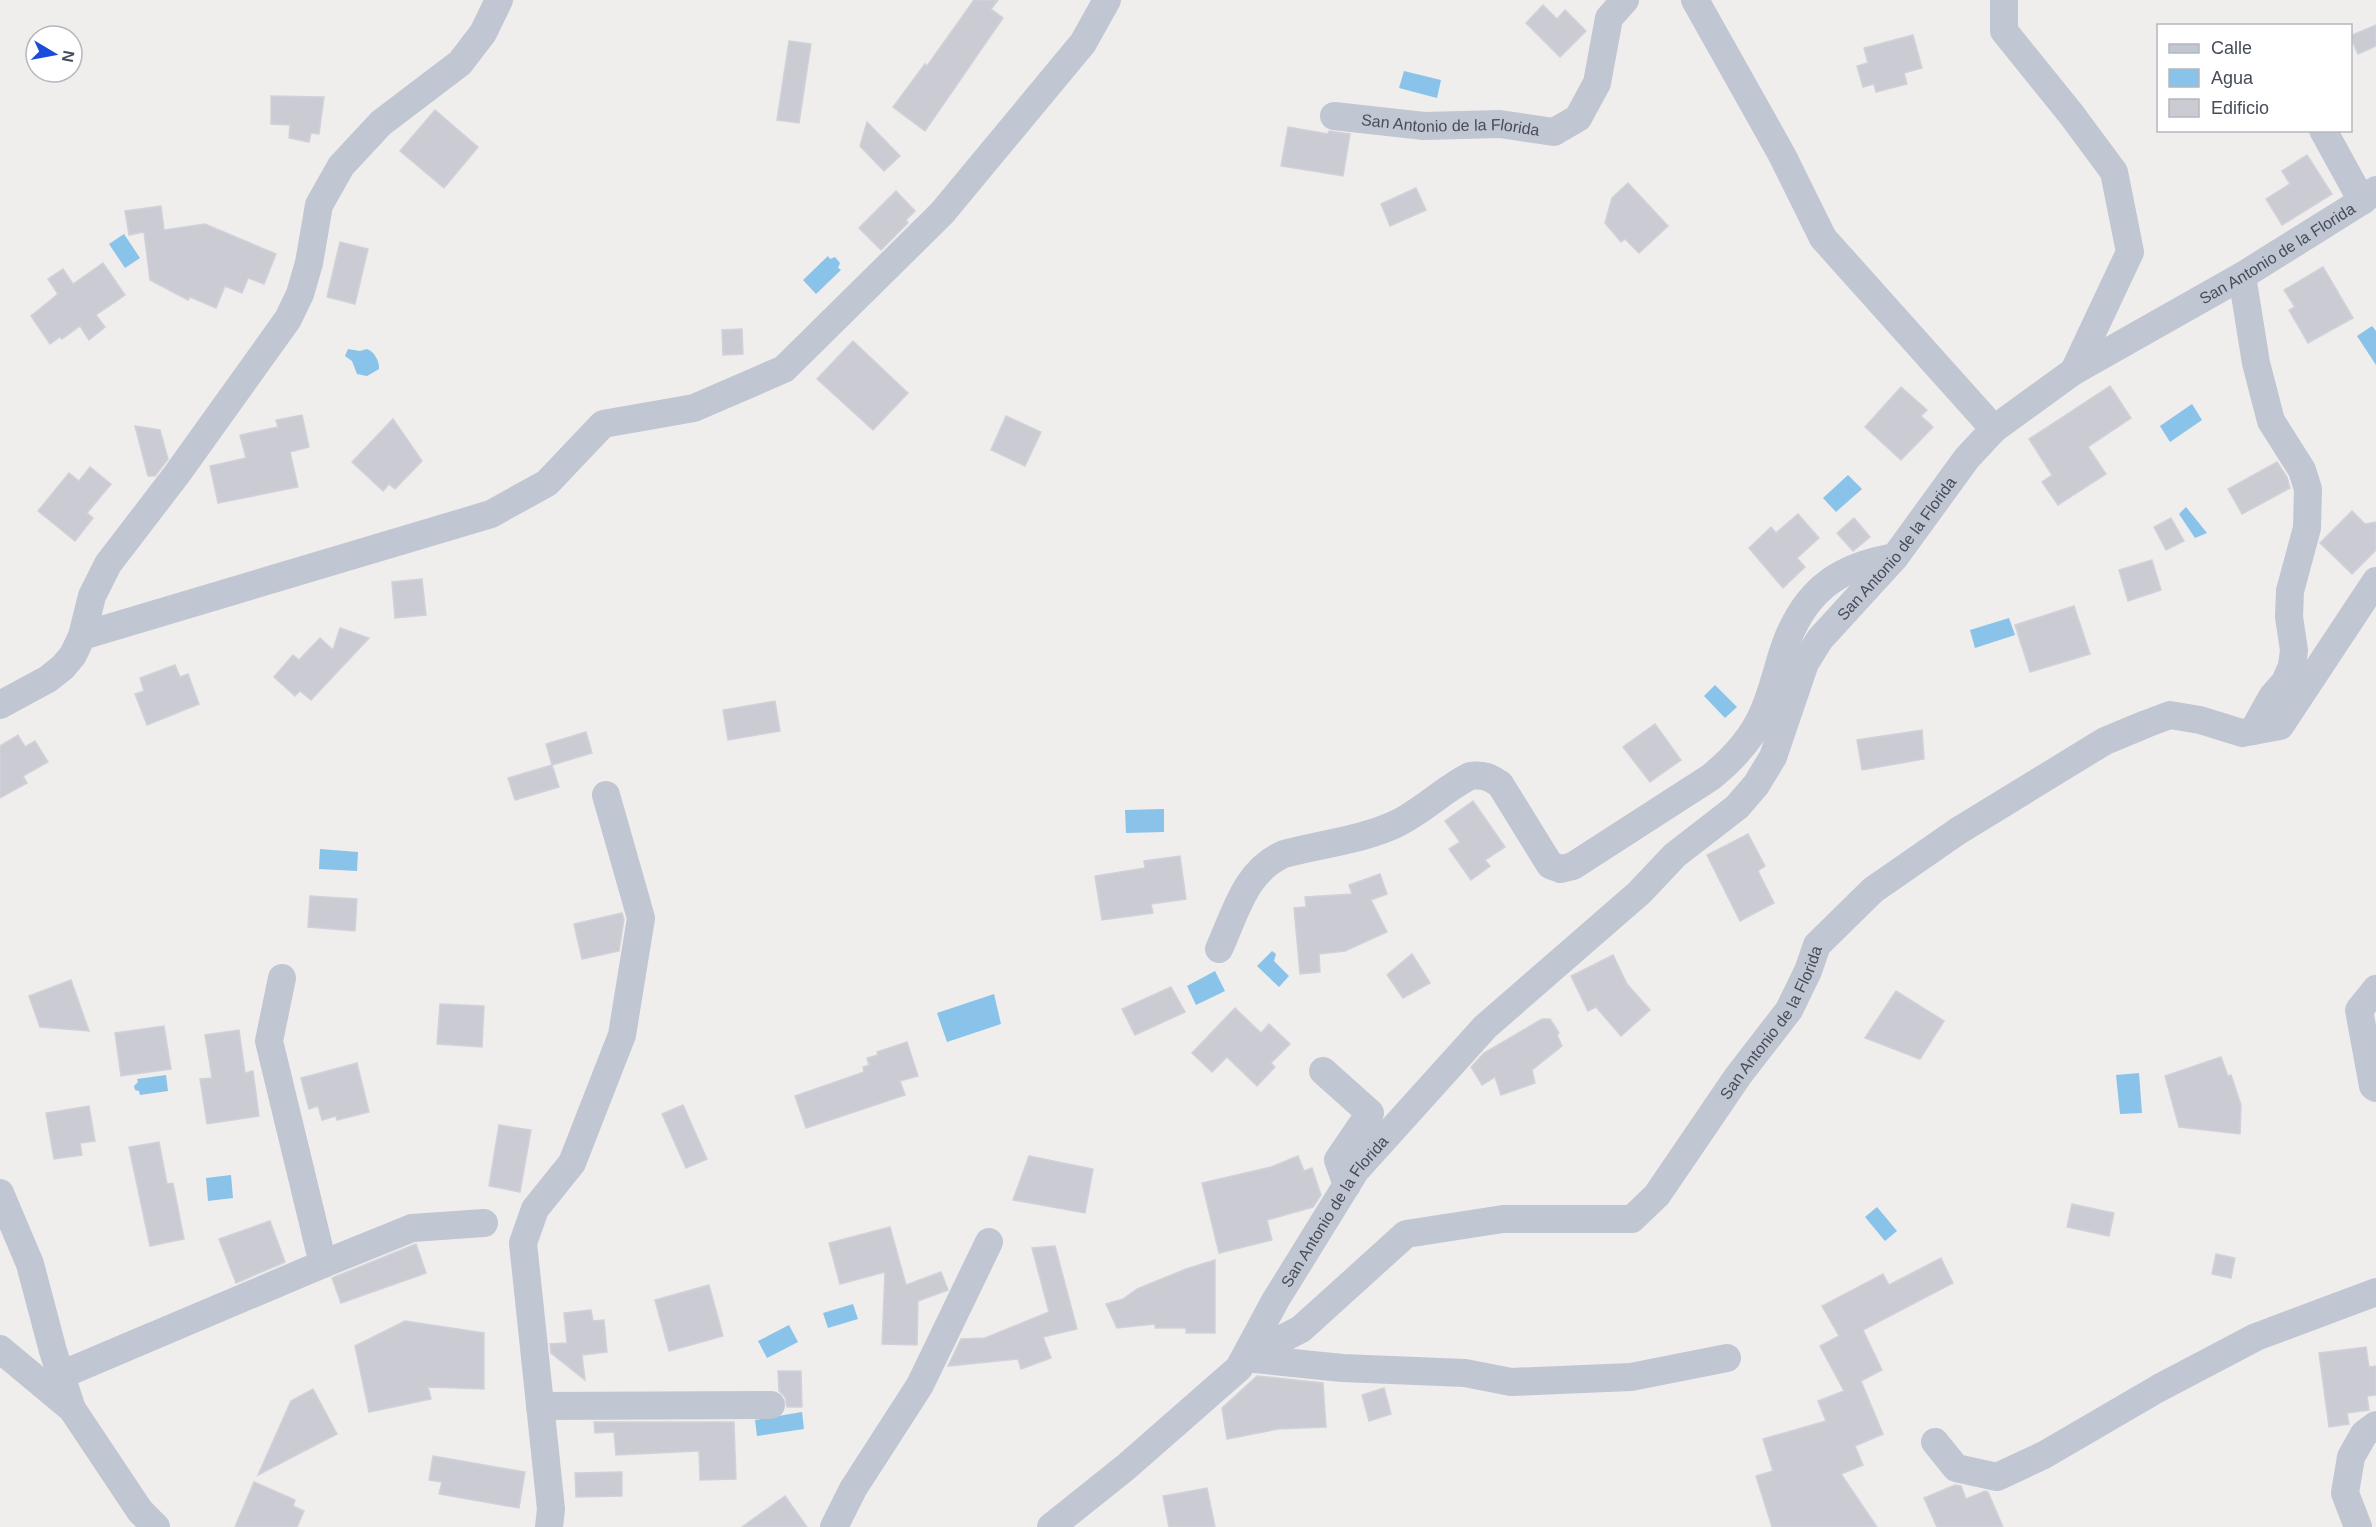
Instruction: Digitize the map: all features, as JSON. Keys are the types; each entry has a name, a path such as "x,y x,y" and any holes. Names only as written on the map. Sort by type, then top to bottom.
{"street":[{"path":"0,705 48,679 73,655 82,636 92,596 108,564 177,474 288,319 300,294 309,263 319,205 341,166 381,123 460,63 483,33 499,0"},
{"path":"82,636 491,514 547,483 603,424 694,408 784,369 942,213 1083,44 1107,0"},
{"name":"San Antonio de la Florida","path":"1334,116 1424,126 1500,123 1554,132 1578,118 1597,83 1609,18 1625,0"},
{"path":"1695,0 1782,155 1823,238 1994,429"},
{"path":"2004,0 2004,31 2114,172 2130,252 2074,371"},
{"path":"2325,132 2369,195"},
{"name":"San Antonio de la Florida","path":"1051,1527 1126,1467 1239,1368 1275,1301 1356,1170 1485,1028 1624,906 1676,855 1737,807 1756,785 1773,757 1805,663 1820,639 1895,557 1967,458 1994,429 2074,371 2242,276 2369,195"},
{"path":"2242,276 2256,363 2271,421 2306,479 2308,489 2307,528 2290,591 2289,617 2294,650 2292,666 2285,682 2272,697 2253,731"},
{"path":"1220,949 1248,884 1258,870 1271,860 1284,854 1376,832 1395,825 1470,776 1489,777 1500,784 1550,865 1561,869 1573,866 1711,777 1731,760 1748,740 1763,713 1788,639 1806,605 1818,591 1841,573 1867,562 1895,557"},
{"name":"San Antonio de la Florida","path":"1245,1358 1301,1329 1406,1234 1503,1220 1632,1219 1657,1195 1738,1076 1789,1010 1808,971 1816,945 1873,890 1958,831 2105,741 2146,724 2170,716 2200,720 2242,733 2280,726 2376,581"},
{"path":"549,1527 551,1509 523,1243 535,1209 572,1163 622,1035 641,918 606,795"},
{"path":"282,978 269,1041 323,1264"},
{"path":"2376,989 2359,1010 2373,1086 2376,1088"},
{"path":"1323,1071 1370,1113 1338,1160 1347,1185"},
{"path":"0,1193 30,1264 72,1408 140,1511 156,1527"},
{"path":"61,1375 412,1228 484,1223"},
{"path":"834,1527 853,1489 920,1384 988,1242"},
{"path":"1935,1442 1956,1468 1997,1477 2044,1455 2159,1388 2256,1337 2376,1292"},
{"path":"0,1349 72,1408"},
{"path":"1245,1358 1342,1368 1466,1372 1511,1382 1631,1377 1727,1358"},
{"path":"540,1406 771,1405"},
{"path":"2358,1527 2345,1493 2351,1457 2364,1434 2376,1425"}],"water":[{"path":"1404,71 1441,80 1437,98 1399,88"},
{"path":"124,234 140,258 125,268 109,244"},
{"path":"828,256 830,259 835,257 840,263 838,268 841,270 816,294 803,280"},
{"path":"2372,326 2376,331 2376,365 2357,336"},
{"path":"348,349 370,350 379,363 379,369 367,376 357,374 352,361 345,356"},
{"path":"2192,404 2202,420 2170,442 2160,426"},
{"path":"1848,475 1862,489 1836,512 1823,498"},
{"path":"2186,507 2207,533 2195,538 2179,514"},
{"path":"2009,618 2015,635 1975,648 1970,630"},
{"path":"1715,685 1737,707 1725,718 1704,696"},
{"path":"1164,809 1164,832 1126,833 1125,810"},
{"path":"320,849 358,852 357,871 319,869"},
{"path":"1272,951 1276,954 1274,961 1289,976 1279,987 1257,966"},
{"path":"1215,971 1225,991 1196,1005 1187,986"},
{"path":"994,994 1001,1024 947,1042 937,1013"},
{"path":"2139,1073 2142,1113 2120,1114 2116,1075"},
{"path":"166,1075 168,1091 140,1095 139,1091 135,1090 137,1079"},
{"path":"231,1175 233,1198 208,1201 206,1178"},
{"path":"1877,1207 1897,1231 1885,1241 1865,1217"},
{"path":"853,1304 858,1319 828,1328 823,1313"},
{"path":"789,1325 798,1342 767,1358 758,1341"},
{"path":"802,1412 804,1429 757,1436 755,1420"}],"building":[{"path":"974,0 998,0 991,9 1003,18 925,131 893,107 925,64 927,66"},
{"path":"1543,5 1557,19 1565,10 1586,31 1560,57 1526,23"},
{"path":"2376,25 2376,46 2358,54 2352,35"},
{"path":"1913,35 1922,68 1904,73 1907,84 1876,92 1874,84 1863,87 1857,66 1868,63 1864,48"},
{"path":"789,41 811,44 799,123 777,120"},
{"path":"271,96 324,97 319,134 311,133 309,142 289,138 290,125 271,124"},
{"path":"435,110 478,147 444,188 400,151"},
{"path":"867,122 900,156 884,171 860,146"},
{"path":"1288,127 1328,134 1329,131 1350,134 1343,176 1281,166"},
{"path":"2307,155 2332,194 2282,225 2266,199 2290,184 2282,171"},
{"path":"1628,183 1668,226 1639,253 1625,239 1621,242 1605,223 1612,198"},
{"path":"1416,188 1426,210 1390,226 1381,204"},
{"path":"896,191 915,211 906,220 908,223 881,250 859,228"},
{"path":"161,206 164,230 205,224 276,254 264,284 248,278 242,293 225,286 216,308 190,297 188,300 150,280 144,232 129,235 125,211"},
{"path":"340,242 368,249 355,304 327,297"},
{"path":"103,263 125,295 96,315 105,327 89,340 80,326 62,339 60,337 50,344 31,316 58,294 48,279 63,269 73,284"},
{"path":"2323,267 2353,318 2308,343 2289,310 2295,307 2284,290"},
{"path":"742,329 743,354 723,355 722,330"},
{"path":"853,341 908,393 873,430 817,379"},
{"path":"2110,386 2131,418 2088,447 2106,474 2058,505 2042,482 2052,475 2029,439"},
{"path":"1901,387 1927,410 1921,416 1933,427 1901,460 1865,427"},
{"path":"302,415 309,447 290,452 298,487 218,503 210,466 246,458 240,435 278,427 276,420"},
{"path":"1006,416 1041,432 1025,466 991,450"},
{"path":"393,419 422,461 395,489 389,484 383,491 352,462"},
{"path":"135,426 160,430 168,459 155,476 148,476"},
{"path":"2277,462 2287,477 2290,488 2242,514 2228,489"},
{"path":"90,467 111,484 87,513 93,518 75,541 38,511 69,473 79,481"},
{"path":"2352,511 2365,524 2376,522 2376,550 2352,574 2320,543"},
{"path":"1798,514 1819,538 1797,558 1805,567 1783,588 1749,548 1771,527 1776,533"},
{"path":"1854,518 1870,537 1853,551 1837,533"},
{"path":"2171,518 2184,541 2166,550 2154,527"},
{"path":"2152,560 2161,590 2128,601 2119,570"},
{"path":"422,579 426,615 395,618 392,582"},
{"path":"2074,606 2090,654 2030,672 2015,625"},
{"path":"340,628 369,638 311,700 300,691 295,696 274,677 293,655 299,660 320,638 333,650"},
{"path":"175,665 180,677 188,674 199,704 147,725 135,694 144,691 140,678"},
{"path":"775,701 780,731 728,740 723,710"},
{"path":"1655,724 1681,760 1650,782 1623,747"},
{"path":"1922,730 1924,759 1862,770 1857,740"},
{"path":"586,732 592,753 552,765 546,744"},
{"path":"18,735 25,747 35,741 48,762 23,776 27,783 0,798 0,746"},
{"path":"552,765 559,787 515,800 508,778"},
{"path":"1473,801 1505,847 1485,860 1490,866 1471,880 1449,849 1460,842 1445,821"},
{"path":"1748,834 1765,866 1758,871 1774,903 1740,921 1707,855"},
{"path":"1180,856 1186,899 1151,904 1153,913 1102,920 1095,876 1145,868 1144,861"},
{"path":"1380,874 1387,894 1371,900 1387,932 1345,951 1319,954 1320,972 1300,974 1294,908 1306,907 1305,897 1352,894 1349,885"},
{"path":"310,896 357,899 355,931 308,927"},
{"path":"622,913 624,919 619,951 582,959 574,924"},
{"path":"1412,954 1430,983 1403,998 1387,975"},
{"path":"1613,955 1627,984 1650,1010 1621,1036 1596,1007 1588,1011 1571,976"},
{"path":"71,980 89,1031 40,1027 29,996"},
{"path":"1171,987 1185,1012 1135,1035 1122,1009"},
{"path":"1896,991 1944,1021 1920,1059 1865,1038"},
{"path":"440,1004 484,1006 482,1047 437,1044"},
{"path":"1235,1008 1261,1033 1269,1024 1290,1044 1271,1063 1275,1067 1257,1086 1227,1057 1212,1072 1192,1053"},
{"path":"1542,1019 1550,1019 1559,1033 1557,1035 1562,1046 1532,1070 1535,1083 1501,1095 1495,1077 1482,1085 1471,1067 1484,1053"},
{"path":"164,1026 171,1069 121,1076 115,1033"},
{"path":"239,1030 245,1073 253,1071 259,1116 207,1124 200,1079 212,1078 205,1035"},
{"path":"907,1042 918,1076 900,1081 905,1095 806,1128 795,1096 864,1072 863,1067 869,1065 867,1058 878,1055 877,1052"},
{"path":"2221,1057 2228,1076 2231,1075 2241,1105 2240,1134 2179,1127 2165,1076"},
{"path":"357,1063 369,1112 337,1120 336,1116 322,1120 318,1106 309,1109 301,1078"},
{"path":"683,1105 707,1159 686,1168 662,1114"},
{"path":"89,1106 95,1141 80,1143 82,1155 54,1159 46,1113"},
{"path":"499,1125 531,1130 520,1192 489,1186"},
{"path":"159,1142 167,1184 173,1183 184,1239 150,1246 129,1147"},
{"path":"1029,1156 1093,1169 1085,1213 1013,1200"},
{"path":"1298,1156 1304,1171 1312,1168 1321,1195 1313,1207 1267,1220 1272,1240 1219,1253 1202,1183 1271,1167"},
{"path":"2072,1204 2114,1213 2109,1236 2067,1227"},
{"path":"270,1221 285,1262 236,1283 219,1239"},
{"path":"890,1227 906,1285 941,1272 948,1290 918,1301 917,1345 882,1344 885,1272 840,1284 829,1243"},
{"path":"416,1244 426,1273 341,1303 332,1278"},
{"path":"1055,1246 1077,1329 1043,1337 1051,1358 1021,1369 1018,1359 948,1366 961,1339 985,1338 1049,1312 1032,1248"},
{"path":"2216,1254 2235,1258 2231,1278 2212,1274"},
{"path":"1941,1258 1953,1283 1863,1330 1882,1370 1861,1381 1883,1434 1855,1446 1863,1465 1841,1474 1877,1527 1772,1527 1756,1476 1773,1471 1763,1439 1826,1421 1818,1401 1844,1391 1820,1346 1839,1336 1822,1306 1883,1274 1889,1285"},
{"path":"1215,1260 1215,1333 1186,1333 1186,1328 1155,1328 1155,1324 1117,1328 1106,1304 1123,1299 1137,1289 1186,1269"},
{"path":"709,1285 723,1336 669,1351 655,1300"},
{"path":"591,1310 593,1321 604,1320 607,1352 582,1355 585,1380 551,1353 550,1344 567,1343 564,1313"},
{"path":"405,1321 484,1333 484,1389 428,1387 431,1399 369,1412 355,1346"},
{"path":"2366,1347 2369,1367 2376,1366 2376,1395 2367,1396 2369,1410 2347,1413 2349,1424 2329,1427 2319,1353"},
{"path":"778,1371 801,1371 802,1407 787,1407 785,1397 779,1391"},
{"path":"1257,1376 1323,1383 1326,1427 1278,1429 1227,1439 1222,1408"},
{"path":"1384,1388 1391,1414 1369,1421 1362,1395"},
{"path":"313,1389 337,1434 258,1475 291,1401"},
{"path":"594,1422 734,1422 736,1479 700,1480 699,1451 616,1455 614,1432 595,1433"},
{"path":"433,1456 525,1472 519,1508 439,1494 442,1482 429,1480"},
{"path":"622,1472 622,1496 576,1497 575,1473"},
{"path":"254,1482 295,1500 293,1506 304,1511 297,1527 235,1527"},
{"path":"1955,1485 1961,1486 1966,1499 1985,1491 1988,1492 2003,1527 1937,1527 1924,1498"},
{"path":"1207,1488 1215,1527 1169,1527 1163,1496"},
{"path":"785,1496 807,1527 742,1527"}]}
